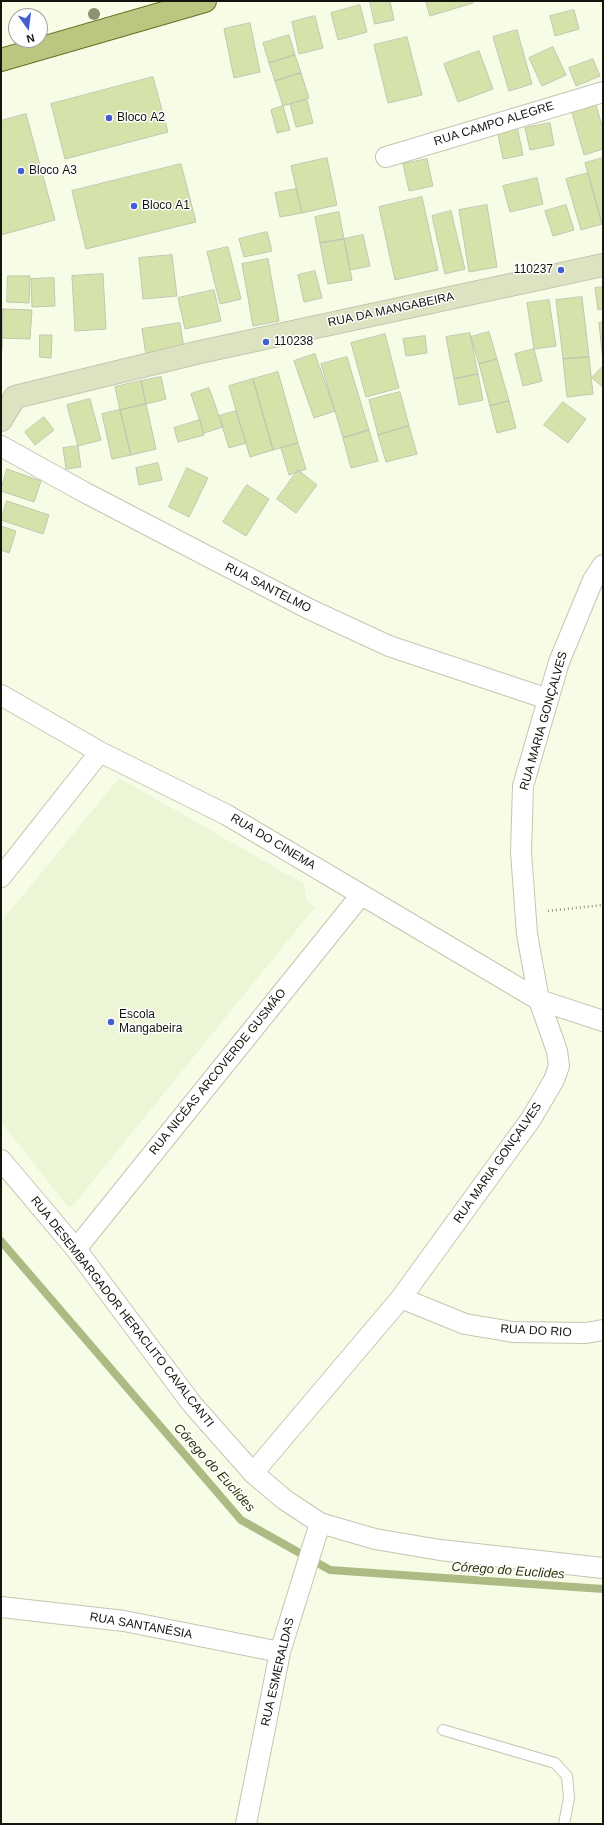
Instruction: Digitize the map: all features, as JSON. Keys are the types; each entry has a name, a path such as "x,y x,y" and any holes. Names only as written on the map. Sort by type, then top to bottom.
{"main road":[{"path":"1,60 205,1"}],"street":[{"name":"RUA CAMPO ALEGRE","path":"386,157 603,92"},
{"name":"RUA DA MANGABEIRA","path":"8,397 200,352 603,265"},
{"path":"1,420 8,397"},
{"name":"RUA SANTELMO","path":"1,446 84,492 309,609 390,646 548,699"},
{"name":"RUA MARIA GONÇALVES","path":"253,1473 401,1298 532,1119 554,1080 559,1066 557,1051 539,1000 527,934 521,852 523,786 559,662 593,580 603,565"},
{"name":"RUA DO CINEMA","path":"1,694 100,752 227,815 539,1000 603,1021"},
{"path":"1,877 100,752"},
{"name":"RUA NICÉAS ARCOVERDE GUSMÃO","path":"76,1249 361,895"},
{"name":"RUA DESEMBARGADOR HERACLITO CAVALCANTI","path":"1,1160 76,1249 192,1404 253,1473 285,1500 317,1532 375,1539 440,1550 603,1568"},
{"name":"RUA DO RIO","path":"401,1298 465,1324 513,1332 586,1333 603,1330"},
{"name":"RUA ESMERALDAS","path":"246,1824 280,1652 317,1532"},
{"name":"RUA SANTANÉSIA","path":"1,1606 124,1621 280,1652"}],"lane":[{"path":"443,1730 555,1763 568,1776 569,1798 564,1824"}],"path":[{"path":"525,913 603,905"}],"shaded area":[{"name":"Escola Mangabeira","path":"119,778 304,884 306,900 315,907 72,1207 68,1207 1,1122 1,922"}],"building":[{"path":"370,1 390,1 394,20 375,24"},
{"path":"426,1 472,1 473,3 430,16"},
{"path":"360,5 367,32 338,40 331,13"},
{"path":"574,10 579,29 555,36 550,16"},
{"path":"315,16 323,48 299,54 292,22"},
{"path":"250,23 260,72 234,78 224,29"},
{"path":"517,30 532,84 509,91 493,37"},
{"path":"289,35 295,55 269,63 263,43"},
{"path":"407,37 422,95 388,103 374,45"},
{"path":"553,47 566,75 542,86 529,58"},
{"path":"479,51 493,89 458,102 444,64"},
{"path":"295,55 301,73 275,81 269,63"},
{"path":"593,59 600,76 576,86 569,68"},
{"path":"301,73 309,98 283,106 275,81"},
{"name":"Bloco A2","path":"153,77 168,132 65,159 51,104"},
{"path":"307,100 313,123 296,127 290,104"},
{"path":"595,102 603,129 603,149 584,155 571,109"},
{"path":"283,106 290,130 277,133 271,110"},
{"name":"Bloco A3","path":"26,114 55,220 1,235 1,121"},
{"path":"550,123 554,145 530,150 525,128"},
{"path":"517,126 523,155 503,159 497,130"},
{"path":"327,158 337,205 302,213 291,166"},
{"path":"603,158 603,224 602,224 585,163"},
{"path":"427,159 433,186 409,191 403,164"},
{"name":"Bloco A1","path":"181,164 196,222 86,249 72,191"},
{"path":"588,173 602,224 581,230 566,179"},
{"path":"537,178 543,204 510,212 503,186"},
{"path":"296,189 302,213 280,217 275,193"},
{"path":"422,197 438,270 395,280 379,207"},
{"path":"487,205 497,267 469,272 459,210"},
{"path":"566,205 574,230 553,236 545,211"},
{"path":"451,211 465,269 445,274 432,216"},
{"path":"339,212 344,239 320,243 315,217"},
{"path":"267,232 272,251 244,257 239,239"},
{"path":"363,235 370,266 350,270 344,239"},
{"path":"344,239 352,280 328,284 320,243"},
{"path":"228,247 241,299 220,304 207,252"},
{"path":"172,255 177,296 143,299 139,258"},
{"path":"268,259 279,321 253,326 242,264"},
{"path":"315,271 322,298 304,302 298,275"},
{"path":"103,274 106,329 75,331 72,276"},
{"path":"8,276 30,276 29,303 7,302"},
{"path":"54,278 55,306 32,307 31,279"},
{"path":"603,287 603,309 598,310 595,288"},
{"path":"214,290 221,321 185,329 178,298"},
{"path":"582,297 589,357 563,359 556,300"},
{"path":"549,300 556,346 534,349 527,303"},
{"path":"1,309 3,309 2,350 1,350"},
{"path":"3,309 32,310 30,339 2,338"},
{"path":"603,322 603,361 599,323"},
{"path":"180,323 184,349 146,355 142,329"},
{"path":"489,332 497,359 479,364 471,337"},
{"path":"470,333 478,374 454,379 446,337"},
{"path":"385,334 399,388 366,397 351,343"},
{"path":"40,335 52,335 51,358 40,357"},
{"path":"425,336 427,353 406,356 403,339"},
{"path":"534,349 542,381 523,386 515,354"},
{"path":"315,354 335,411 314,418 294,361"},
{"path":"347,357 369,430 343,438 321,364"},
{"path":"589,357 593,394 567,397 563,359"},
{"path":"497,359 509,401 490,406 479,364"},
{"path":"603,366 603,387 592,378"},
{"path":"278,372 298,443 273,450 253,379"},
{"path":"478,374 483,400 459,405 454,379"},
{"path":"161,377 166,399 146,404 141,381"},
{"path":"253,379 273,450 250,457 229,386"},
{"path":"141,381 146,404 120,410 115,387"},
{"path":"209,388 223,427 204,433 191,394"},
{"path":"400,392 409,426 378,435 369,400"},
{"path":"90,399 101,440 78,446 67,405"},
{"path":"509,401 516,428 497,433 490,406"},
{"path":"563,402 586,419 568,443 544,425"},
{"path":"146,404 156,449 131,455 120,410"},
{"path":"120,410 131,455 112,459 102,414"},
{"path":"236,411 246,443 229,448 219,416"},
{"path":"44,417 54,430 35,445 25,432"},
{"path":"200,420 204,435 178,442 174,428"},
{"path":"409,426 417,454 386,462 378,435"},
{"path":"369,430 378,461 351,468 343,438"},
{"path":"298,443 306,469 289,475 281,448"},
{"path":"78,446 81,467 66,469 63,448"},
{"path":"158,463 162,480 139,485 136,468"},
{"path":"187,468 208,478 189,517 169,507"},
{"path":"7,469 41,481 34,502 1,491"},
{"path":"298,470 317,485 296,513 277,499"},
{"path":"247,485 269,499 246,536 223,522"},
{"path":"7,501 49,515 43,534 1,520"},
{"path":"1,526 16,531 9,553 1,550"}],"waterway":[{"name":"Córego do Euclides","path":"1,1241 241,1520 330,1570 603,1589"}],"place":[{"name":"Bloco A2","path":"109,118"},
{"name":"Bloco A3","path":"21,171"},
{"name":"Bloco A1","path":"134,206"},
{"name":"110237","path":"561,270"},
{"name":"110238","path":"266,342"},
{"name":"Escola Mangabeira","path":"111,1022"}]}
